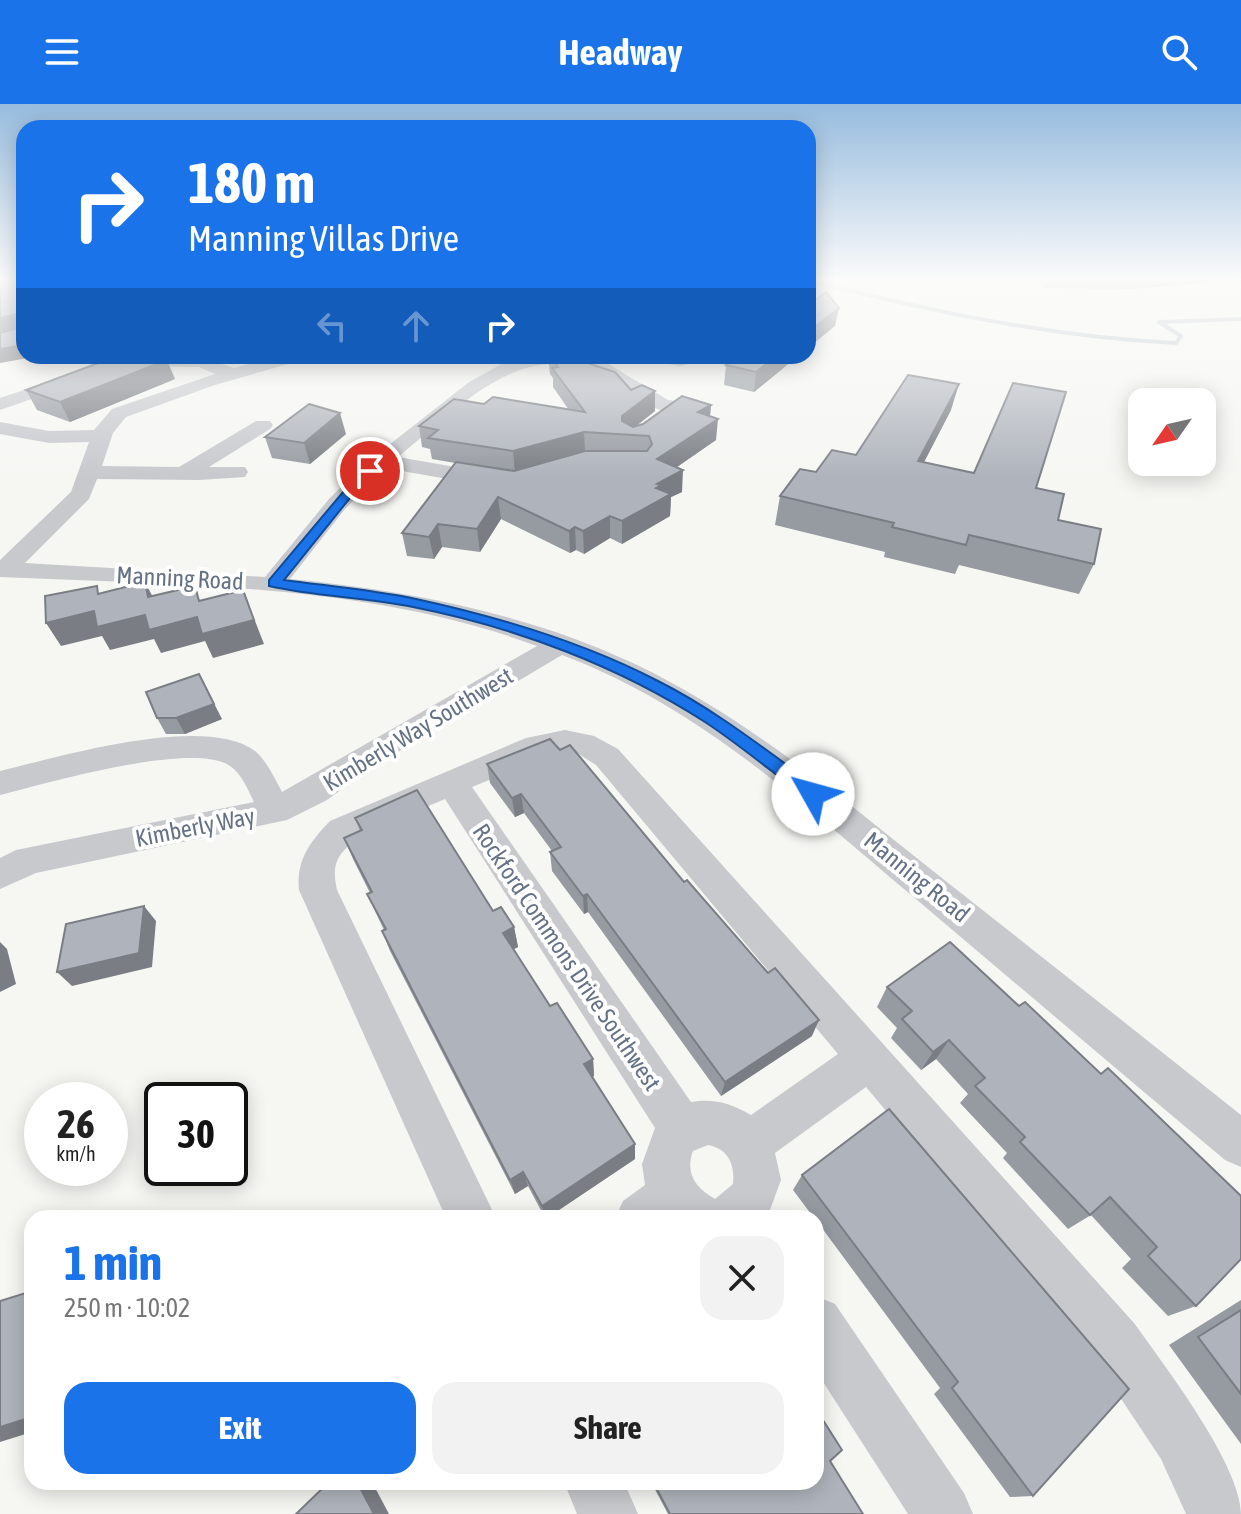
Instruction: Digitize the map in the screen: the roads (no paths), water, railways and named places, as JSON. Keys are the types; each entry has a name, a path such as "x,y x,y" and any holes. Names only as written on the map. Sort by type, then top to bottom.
{"street":[{"path":"0,404 120,364"},
{"path":"206,364 236,375"},
{"path":"2,569 81,494 101,436 119,413 271,364"},
{"path":"274,583 358,481 454,402 497,372 519,364"},
{"path":"594,364 621,376 641,394 681,409 654,424"},
{"path":"183,473 263,425"},
{"path":"0,428 49,437 101,436"},
{"path":"383,461 515,483"},
{"path":"89,472 237,472"},
{"name":"Manning Road","path":"2,569 274,583 414,603 505,626 596,658 654,685 750,744 937,893 1241,1144"},
{"name":"Kimberly Way Southwest","path":"275,811 315,791 360,760 559,645"},
{"path":"467,1210 316,882 322,853 342,830 545,743 573,741 596,748 1115,1342 1181,1439 1217,1514"},
{"name":"Kimberly Way","path":"0,783 146,751 215,747 242,758 253,771 275,811 29,860 0,874"},
{"name":"Rockford Commons Drive Southwest","path":"451,782 683,1131"},
{"path":"748,1145 869,1058"},
{"path":"702,1210 664,1170 667,1151 683,1131 707,1122 725,1125 741,1135 758,1170 756,1189 711,1210"},
{"path":"824,1335 943,1514"},
{"path":"597,1490 608,1514"}]}
